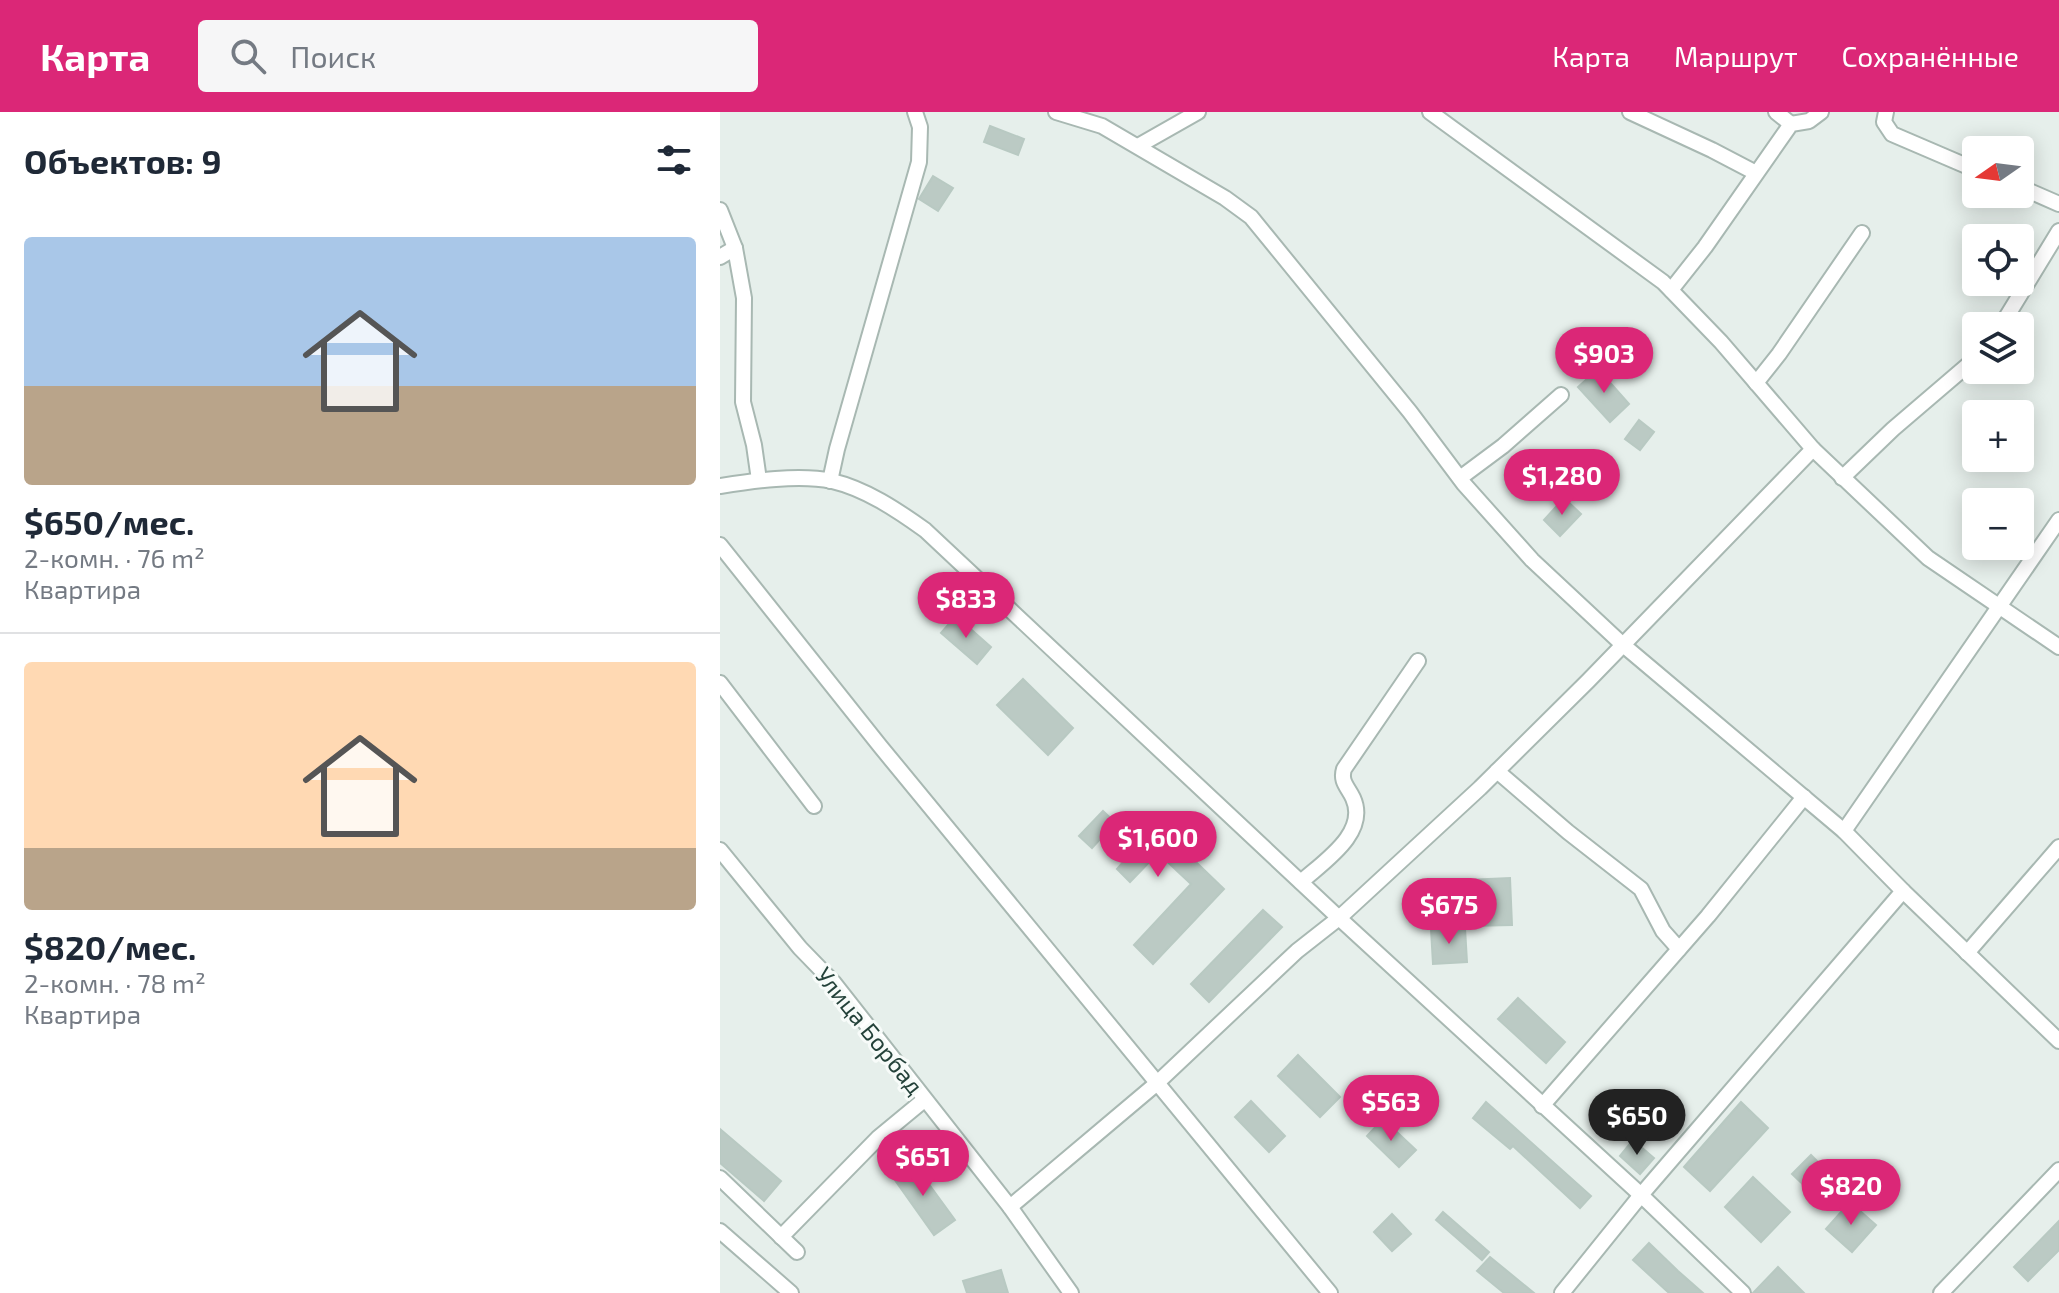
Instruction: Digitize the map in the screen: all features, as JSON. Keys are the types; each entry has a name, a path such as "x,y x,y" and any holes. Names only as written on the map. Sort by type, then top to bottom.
{"street":[{"path":"830,481 919,162 920,127 915,112"},
{"path":"1056,112 1102,126 1225,198 1251,217 1460,478 1532,560 1622,644 1844,831 2059,1041"},
{"path":"1138,146 1198,112"},
{"path":"1430,112 1624,252 1671,290 1813,449 1928,558 2059,647"},
{"path":"1630,112 1756,173"},
{"path":"1776,112 1791,124"},
{"path":"1671,290 1791,124 1809,121 1821,112"},
{"path":"1886,112 1884,122 1892,134 1962,164"},
{"path":"2034,193 2059,204"},
{"path":"720,210 735,248 744,298 743,402 759,480"},
{"path":"2010,312 2059,231"},
{"path":"1756,383 1788,342 1862,233"},
{"path":"720,257 735,248"},
{"path":"1842,478 1962,370"},
{"path":"1460,478 1503,446 1561,395"},
{"path":"1010,1207 1156,1084 1297,951 1339,918 1497,771 1813,449"},
{"path":"720,486 759,480 830,481 867,494 925,530 1743,1293"},
{"path":"1844,831 1999,607 2053,542 2059,520"},
{"path":"720,545 880,746 1330,1293"},
{"path":"1301,882 1352,831 1357,813 1353,798 1344,785 1344,769 1418,661"},
{"path":"720,683 814,806"},
{"path":"1497,771 1641,889 1663,931 1679,949"},
{"path":"1542,1106 1679,949 1804,797"},
{"path":"1967,953 2059,847"},
{"name":"Улица Борбад","path":"720,850 800,948 834,983 1010,1207 1071,1293"},
{"path":"1562,1293 1641,1195 1903,891"},
{"path":"781,1237 878,1138 924,1100"},
{"path":"1941,1293 2059,1170"},
{"path":"720,1178 797,1252"},
{"path":"720,1231 791,1293"}],"building":[{"path":"990,126 1024,139 1018,155 984,142"},
{"path":"933,176 953,188 938,211 919,199"},
{"path":"1598,369 1629,404 1610,422 1578,387"},
{"path":"1639,420 1654,432 1640,450 1625,439"},
{"path":"1564,498 1581,514 1560,536 1544,520"},
{"path":"956,616 991,647 977,664 941,633"},
{"path":"1023,679 1073,728 1048,755 997,705"},
{"path":"1103,811 1137,843 1160,819 1175,832 1170,837 1224,889 1153,964 1134,945 1191,884 1158,853 1130,882 1117,869 1125,860 1102,837 1092,848 1079,836"},
{"path":"1510,878 1512,925 1468,926 1466,880"},
{"path":"1263,910 1282,927 1209,1002 1191,984"},
{"path":"1465,928 1467,962 1433,964 1431,929"},
{"path":"1518,998 1565,1042 1546,1063 1498,1019"},
{"path":"1298,1055 1340,1097 1320,1117 1278,1076"},
{"path":"1251,1101 1285,1136 1269,1152 1235,1117"},
{"path":"1486,1102 1591,1196 1580,1208 1513,1146 1510,1149 1473,1118"},
{"path":"1741,1102 1768,1128 1710,1191 1684,1167"},
{"path":"1383,1119 1416,1150 1399,1167 1367,1136"},
{"path":"720,1129 781,1181 764,1201 720,1163"},
{"path":"1633,1140 1654,1158 1640,1174 1620,1156"},
{"path":"1811,1155 1828,1172 1810,1191 1792,1174"},
{"path":"912,1161 955,1220 934,1235 892,1176"},
{"path":"1753,1177 1790,1212 1761,1242 1725,1207"},
{"path":"1850,1202 1876,1225 1852,1252 1826,1229"},
{"path":"1443,1212 1489,1252 1482,1260 1436,1220"},
{"path":"1392,1214 1411,1234 1392,1251 1374,1232"},
{"path":"2059,1221 2059,1250 2028,1281 2014,1267"},
{"path":"1649,1243 1703,1293 1669,1293 1633,1260"},
{"path":"1490,1257 1534,1293 1504,1293 1477,1271"},
{"path":"1778,1267 1804,1293 1753,1293"},
{"path":"1001,1270 1008,1293 967,1293 963,1281"}]}
